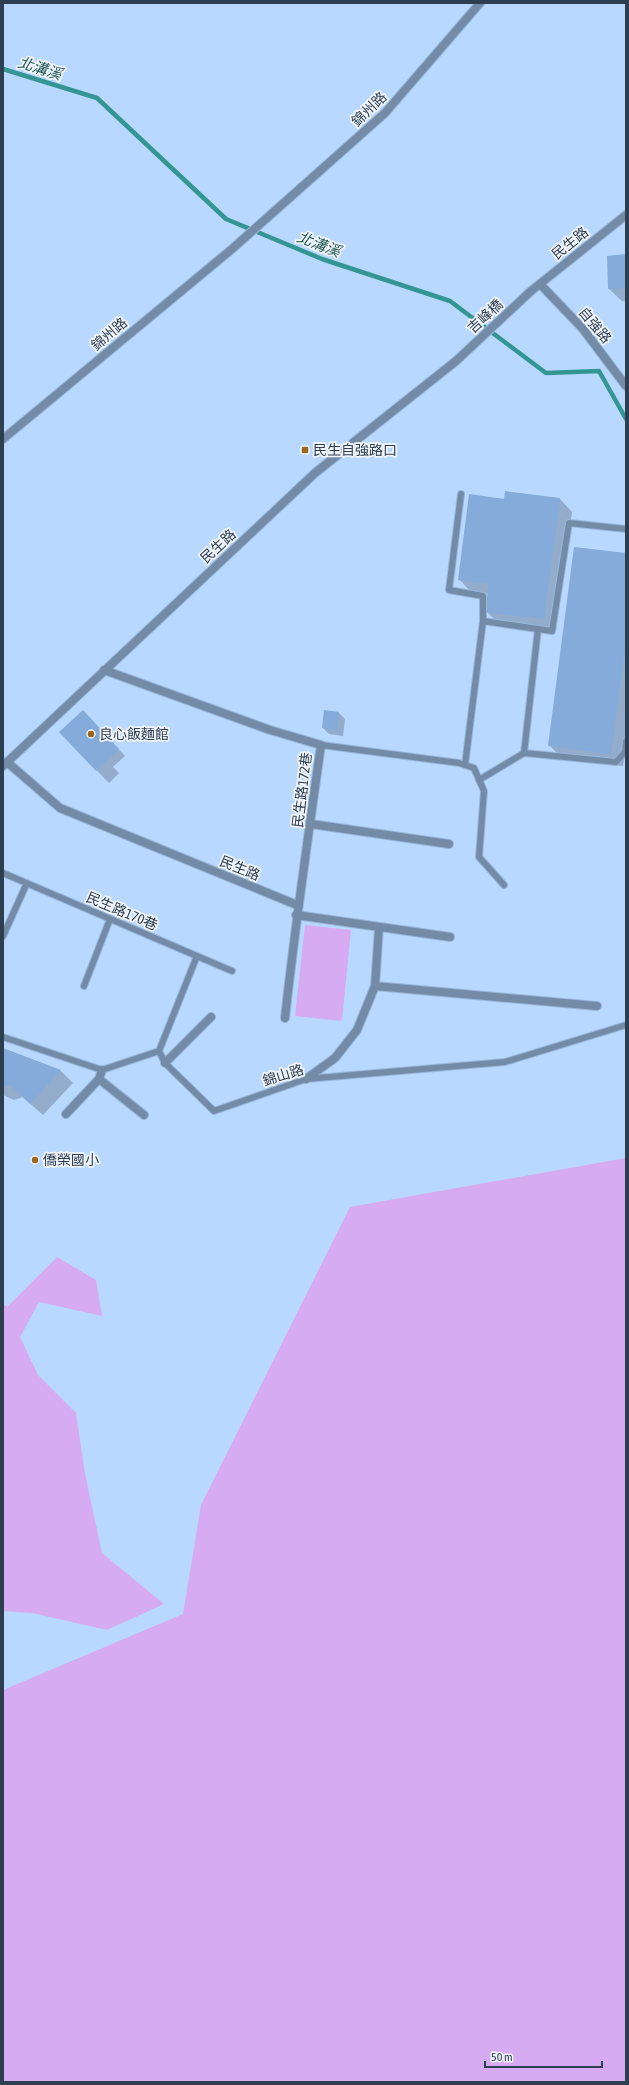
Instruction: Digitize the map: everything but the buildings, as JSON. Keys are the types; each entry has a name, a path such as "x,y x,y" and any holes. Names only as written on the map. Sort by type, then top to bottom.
{"street":[{"name":"錦州路","path":"3,439 232,249 385,114 480,3"},
{"name":"民生路","path":"531,291 626,215"},
{"name":"自強路","path":"540,284 584,329 626,386"},
{"name":"吉峰橋","path":"456,361 531,291"},
{"name":"民生路","path":"297,905 60,808 5,764 314,473 456,361"},
{"name":"民生路172巷","path":"104,670 263,727 321,745 311,824 297,905 285,1018"},
{"path":"311,824 450,844"},
{"path":"296,915 450,937"},
{"path":"306,1079 335,1058 357,1030 375,986 379,927"},
{"path":"375,986 597,1006"},
{"path":"165,1063 211,1017"},
{"path":"66,1114 99,1079 102,1070"},
{"path":"99,1079 144,1115"}],"lane":[{"path":"461,494 449,590 482,596 484,621 465,765"},
{"path":"484,621 552,631 569,523 626,529"},
{"path":"524,754 538,630"},
{"path":"479,780 524,754 616,762 625,752 626,741"},
{"path":"321,745 458,763 474,768 484,791 479,857 504,885"},
{"name":"民生路170巷","path":"3,873 232,971"},
{"path":"3,936 27,883"},
{"path":"84,986 110,919"},
{"path":"3,1037 102,1070 159,1051 197,956"},
{"name":"錦山路","path":"159,1051 165,1063 214,1111 306,1079 505,1062 626,1025"}],"shaded area":[{"path":"305,925 351,930 342,1021 295,1016"},
{"path":"626,1158 626,2082 3,2082 3,1690 183,1614 201,1505 350,1207"},
{"path":"57,1257 96,1280 102,1316 39,1302 20,1337 38,1375 76,1413 85,1474 102,1553 164,1604 107,1630 32,1613 3,1611 3,1304 7,1307"}],"waterway":[{"name":"北溝溪","path":"3,69 97,98 226,219 322,259 450,301 546,373 599,371 626,419"}],"place":[{"name":"民生自強路口","path":"305,450"},
{"name":"良心飯麵館","path":"91,734"},
{"name":"僑榮國小","path":"35,1160"}]}
